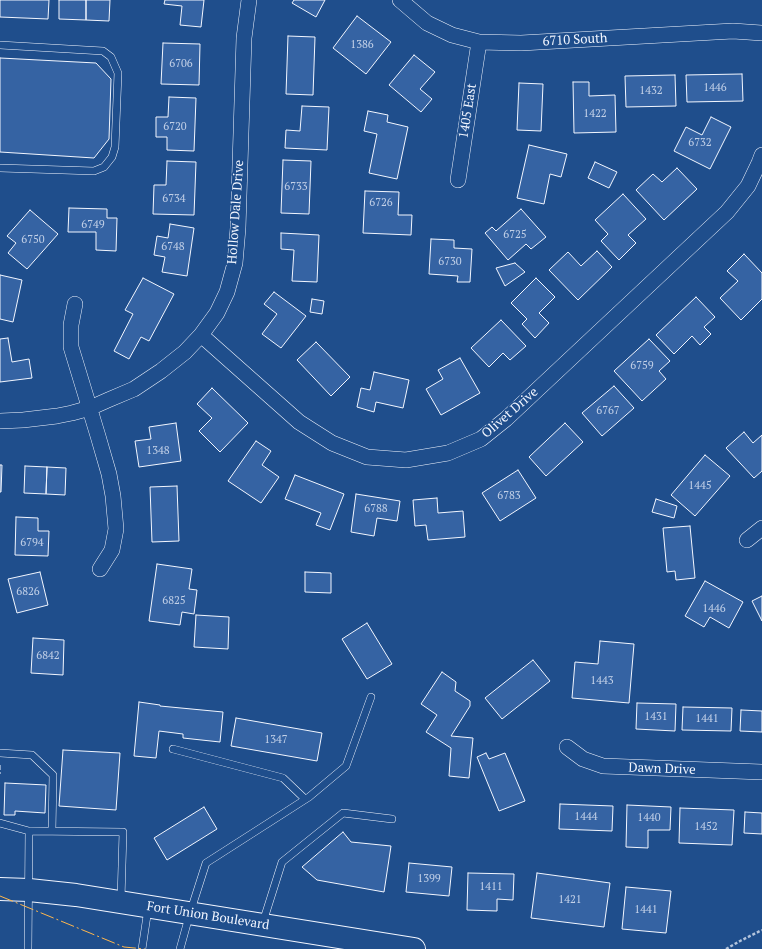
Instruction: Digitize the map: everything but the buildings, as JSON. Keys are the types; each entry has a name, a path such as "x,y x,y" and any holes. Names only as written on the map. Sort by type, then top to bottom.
{"main road":[{"name":"Fort Union Boulevard","path":"0,889 29,890 76,895 408,948"}],"street":[{"name":"Hollow Dale Drive","path":"0,420 23,420 57,416 90,408 134,389 161,371 185,352 202,335 217,313 227,292 235,263 238,228 244,38 249,0"},
{"name":"6710 South","path":"400,0 427,23 452,35 479,42 521,44 733,31 762,33"},
{"name":"1405 East","path":"458,180 479,42"},
{"name":"Olivet Drive","path":"202,335 299,422 332,443 368,457 406,460 448,453 481,439 506,419 727,212 748,186 762,155"},
{"path":"75,304 70,325 71,347 109,474 113,496 116,529 112,550 100,569"},
{"path":"747,540 762,528"},
{"name":"Dawn Drive","path":"567,747 583,759 603,766 762,772"}],"lane":[{"path":"0,45 102,51 111,57 118,73 115,147 112,157 104,167 94,171 0,168"},
{"path":"180,949 206,863 305,799 346,766 371,698"},
{"path":"173,749 283,778 305,799"},
{"path":"0,753 32,755 53,776 52,831"},
{"path":"262,924 282,862 343,813 392,819"},
{"path":"0,823 29,831 123,832 121,902"},
{"path":"28,949 29,831"},
{"path":"142,949 149,906"}],"path":[{"path":"726,949 762,930"}],"fence":[{"path":"0,765 0,774"}],"power":[{"path":"0,896 124,947 145,949"}]}
